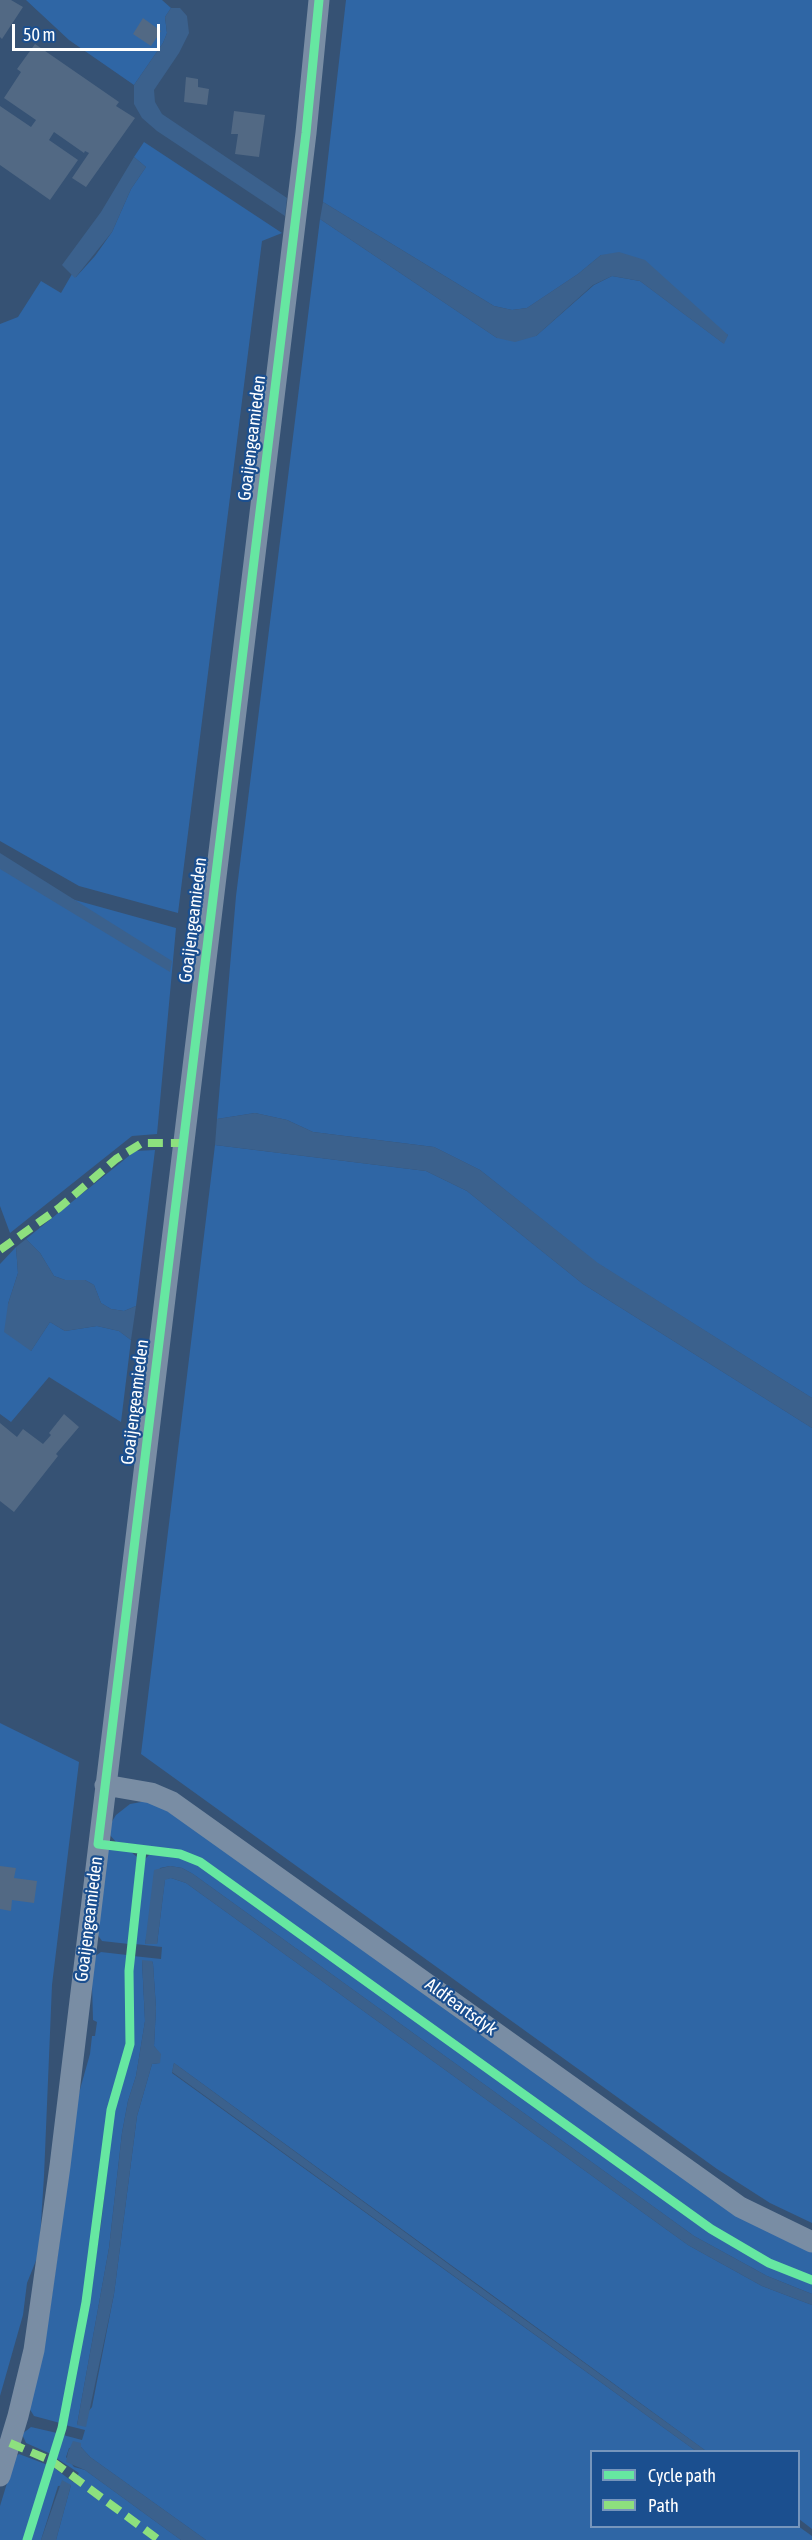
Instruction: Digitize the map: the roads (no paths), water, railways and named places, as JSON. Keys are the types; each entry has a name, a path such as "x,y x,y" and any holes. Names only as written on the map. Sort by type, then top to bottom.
{"street":[{"name":"Goaijengeamieden","path":"0,2476 18,2416 40,2317 306,133 319,0"},
{"name":"Aldfeartsdyk","path":"105,1785 152,1793 172,1802 740,2207 812,2242"}]}
